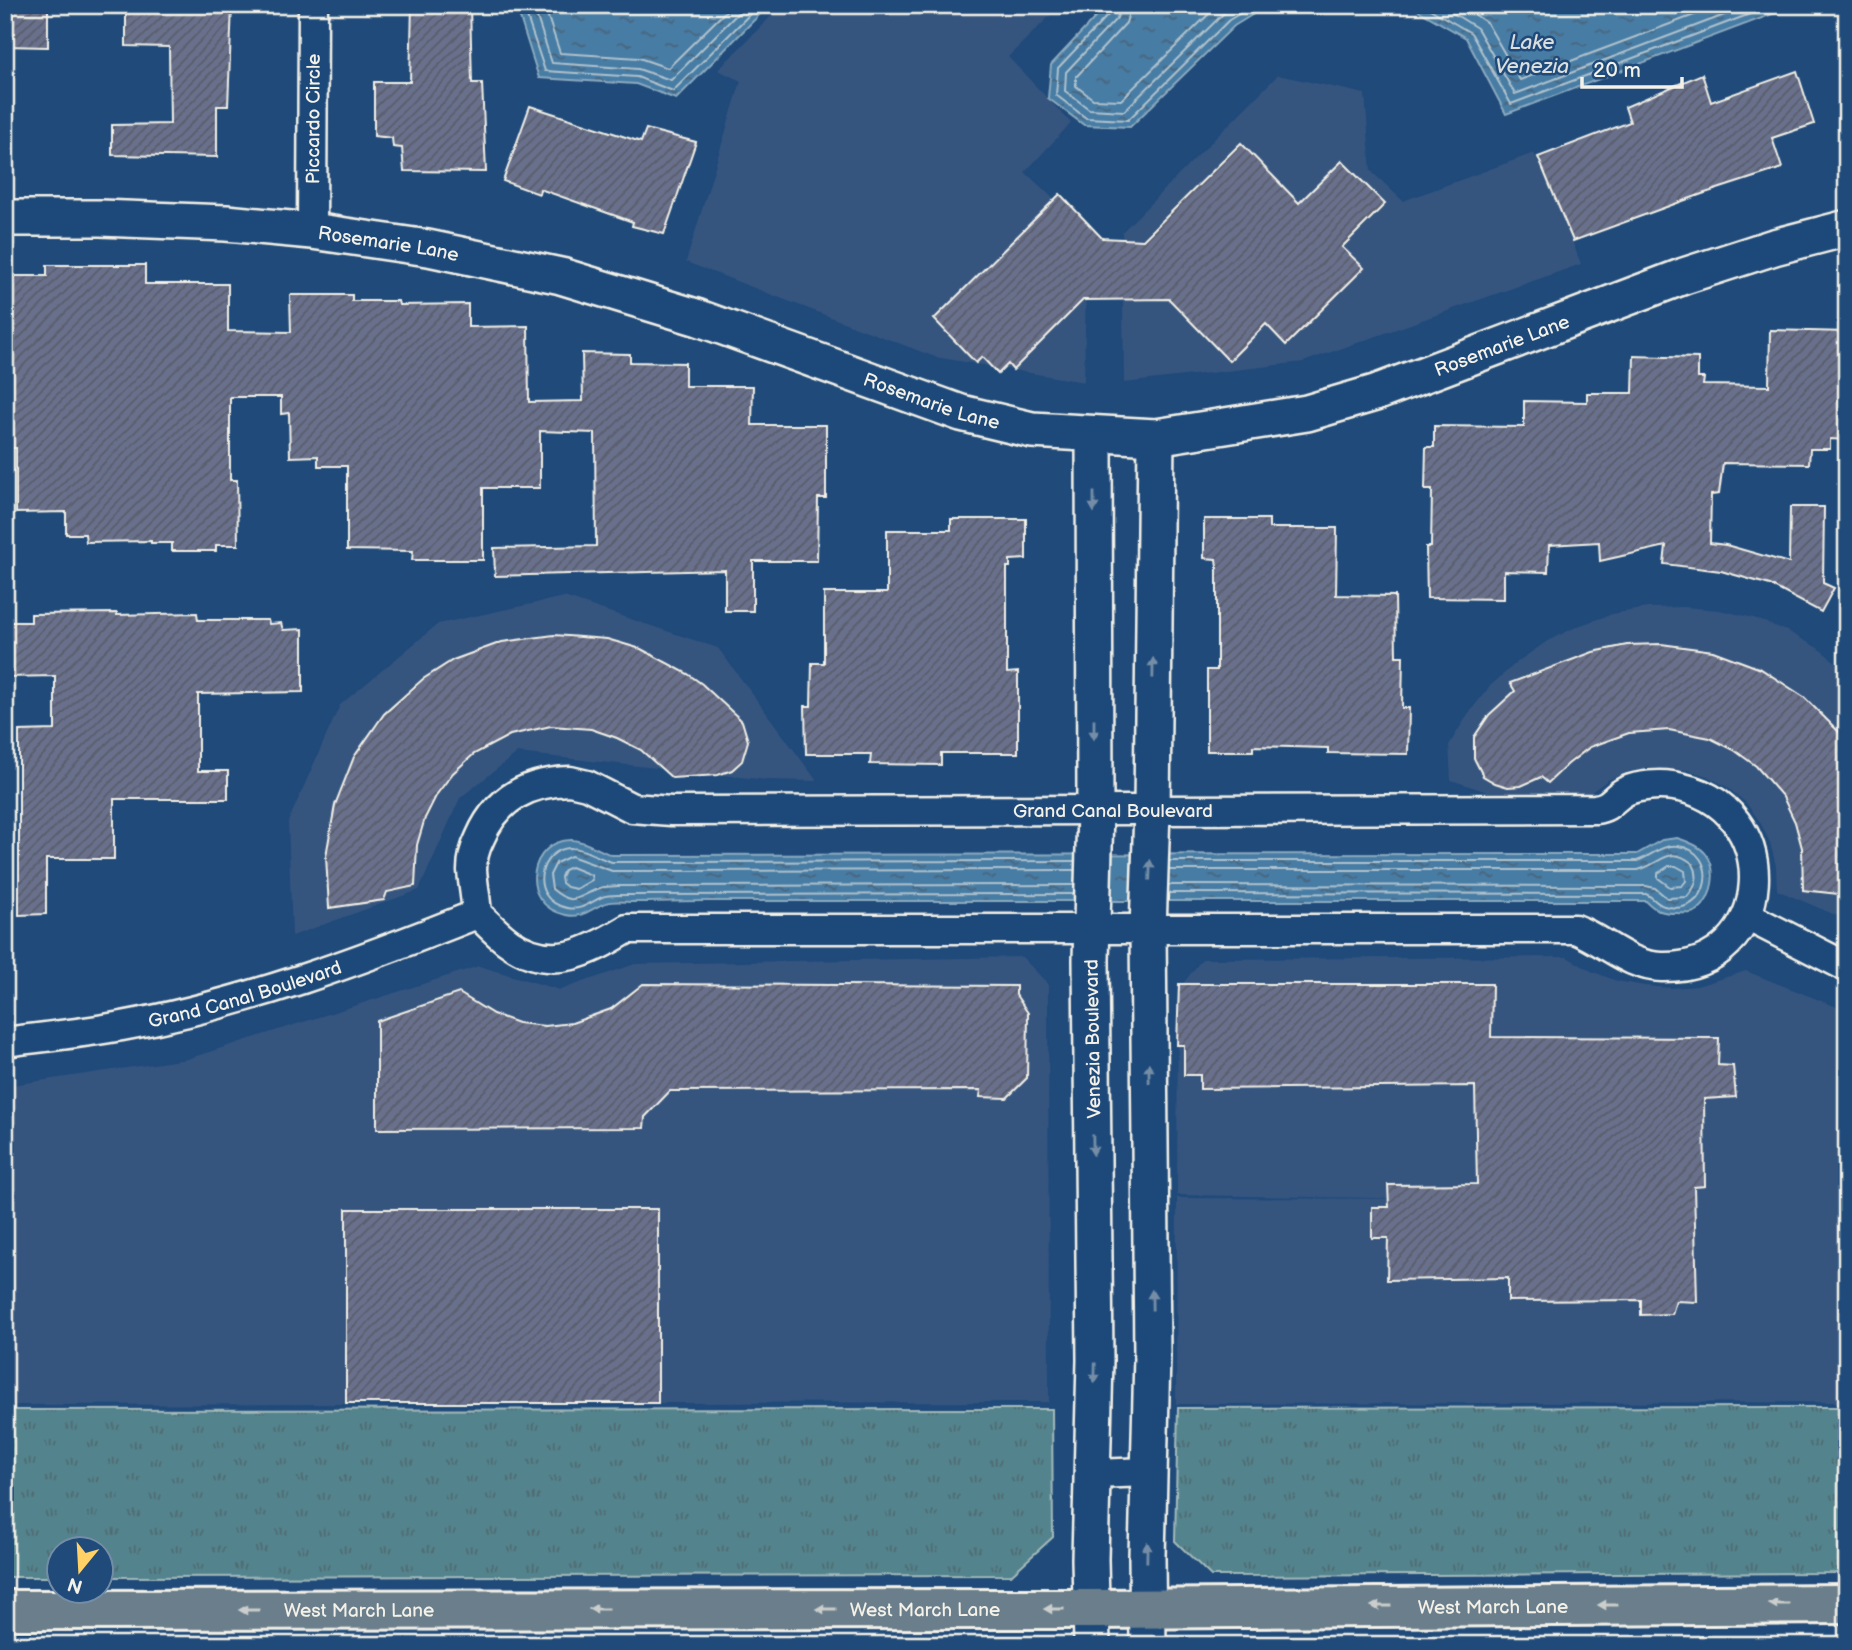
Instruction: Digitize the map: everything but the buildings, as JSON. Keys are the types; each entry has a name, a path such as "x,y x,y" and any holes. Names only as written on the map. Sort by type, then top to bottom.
{"main road":[{"name":"West March Lane","path":"5,1611 1092,1627 1147,1607 1847,1604"}],"street":[{"name":"Piccardo Circle","path":"312,231 313,5"},
{"name":"Rosemarie Lane","path":"5,218 188,221 312,231 428,248 561,276 699,318 961,413 1032,430 1156,437 1307,413 1376,393 1684,276 1774,247 1847,228"},
{"name":"Venezia Boulevard","path":"1092,1627 1090,1559 1095,1360 1091,930 1095,811 1094,434"},
{"path":"1148,1645 1152,1341 1148,930 1156,437"},
{"name":"Grand Canal Boulevard","path":"570,781 587,785 632,808 671,811 1152,810 1595,809 1607,807 1626,791 1651,785 1673,786 1709,798 1727,811 1741,828 1751,847 1755,890 1747,916 1738,931 1723,946 1704,958 1684,965 1662,967 1640,964 1620,956 1589,934 1576,929 627,929 593,950 567,957 550,957 528,952 510,943 477,914 472,868 476,847 487,820 506,800 537,785 553,782 570,781"},
{"name":"Grand Canal Boulevard","path":"5,1042 122,1026 255,994 393,947 477,914"},
{"path":"1747,916 1847,967"},
{"path":"1093,1474 1149,1472"}],"shaded area":[{"path":"782,5 1061,5 1008,57 1071,123 1025,172 1087,230 1084,382 935,357 686,262 741,81 718,70"},
{"path":"1278,75 1365,94 1371,171 1403,201 1534,153 1581,264 1303,362 1124,383 1122,232"},
{"path":"564,597 718,648 817,781 768,780 517,753 460,798 419,890 292,936 288,822 340,705 438,624"},
{"path":"1647,608 1719,610 1754,618 1787,631 1818,648 1847,671 1847,920 1777,890 1776,866 1770,843 1760,822 1746,803 1727,787 1707,776 1687,770 1646,768 1608,780 1591,792 1560,799 1518,802 1451,780 1449,745 1490,686 1517,662 1546,642 1578,626 1612,614"},
{"path":"1022,957 1048,984 1049,1402 5,1405 5,1086 187,1059 479,966 560,990 635,964"},
{"path":"1567,957 1591,971 1617,981 1645,986 1697,986 1746,971 1847,1011 1847,1402 1176,1404 1177,1198 1446,1199 1177,1195 1178,990 1202,959"}],"green space":[{"path":"1847,1407 1847,1573 1211,1576 1175,1541 1178,1408"},
{"path":"1052,1409 1053,1537 1011,1575 116,1577 116,1534 46,1534 46,1577 5,1577 5,1410"}],"water":[{"path":"516,5 769,5 676,99 636,84 539,78"},
{"path":"1107,5 1268,5 1234,26 1130,127 1084,125 1048,98 1051,65"},
{"name":"Lake Venezia","path":"1409,5 1783,5 1778,12 1506,114 1466,38"},
{"path":"1677,838 1700,848 1712,867 1710,891 1696,912 1663,912 1646,901 708,901 612,902 572,916 550,909 540,898 534,873 538,860 546,850 558,842 572,840 612,855 1637,854 1662,840"}]}
